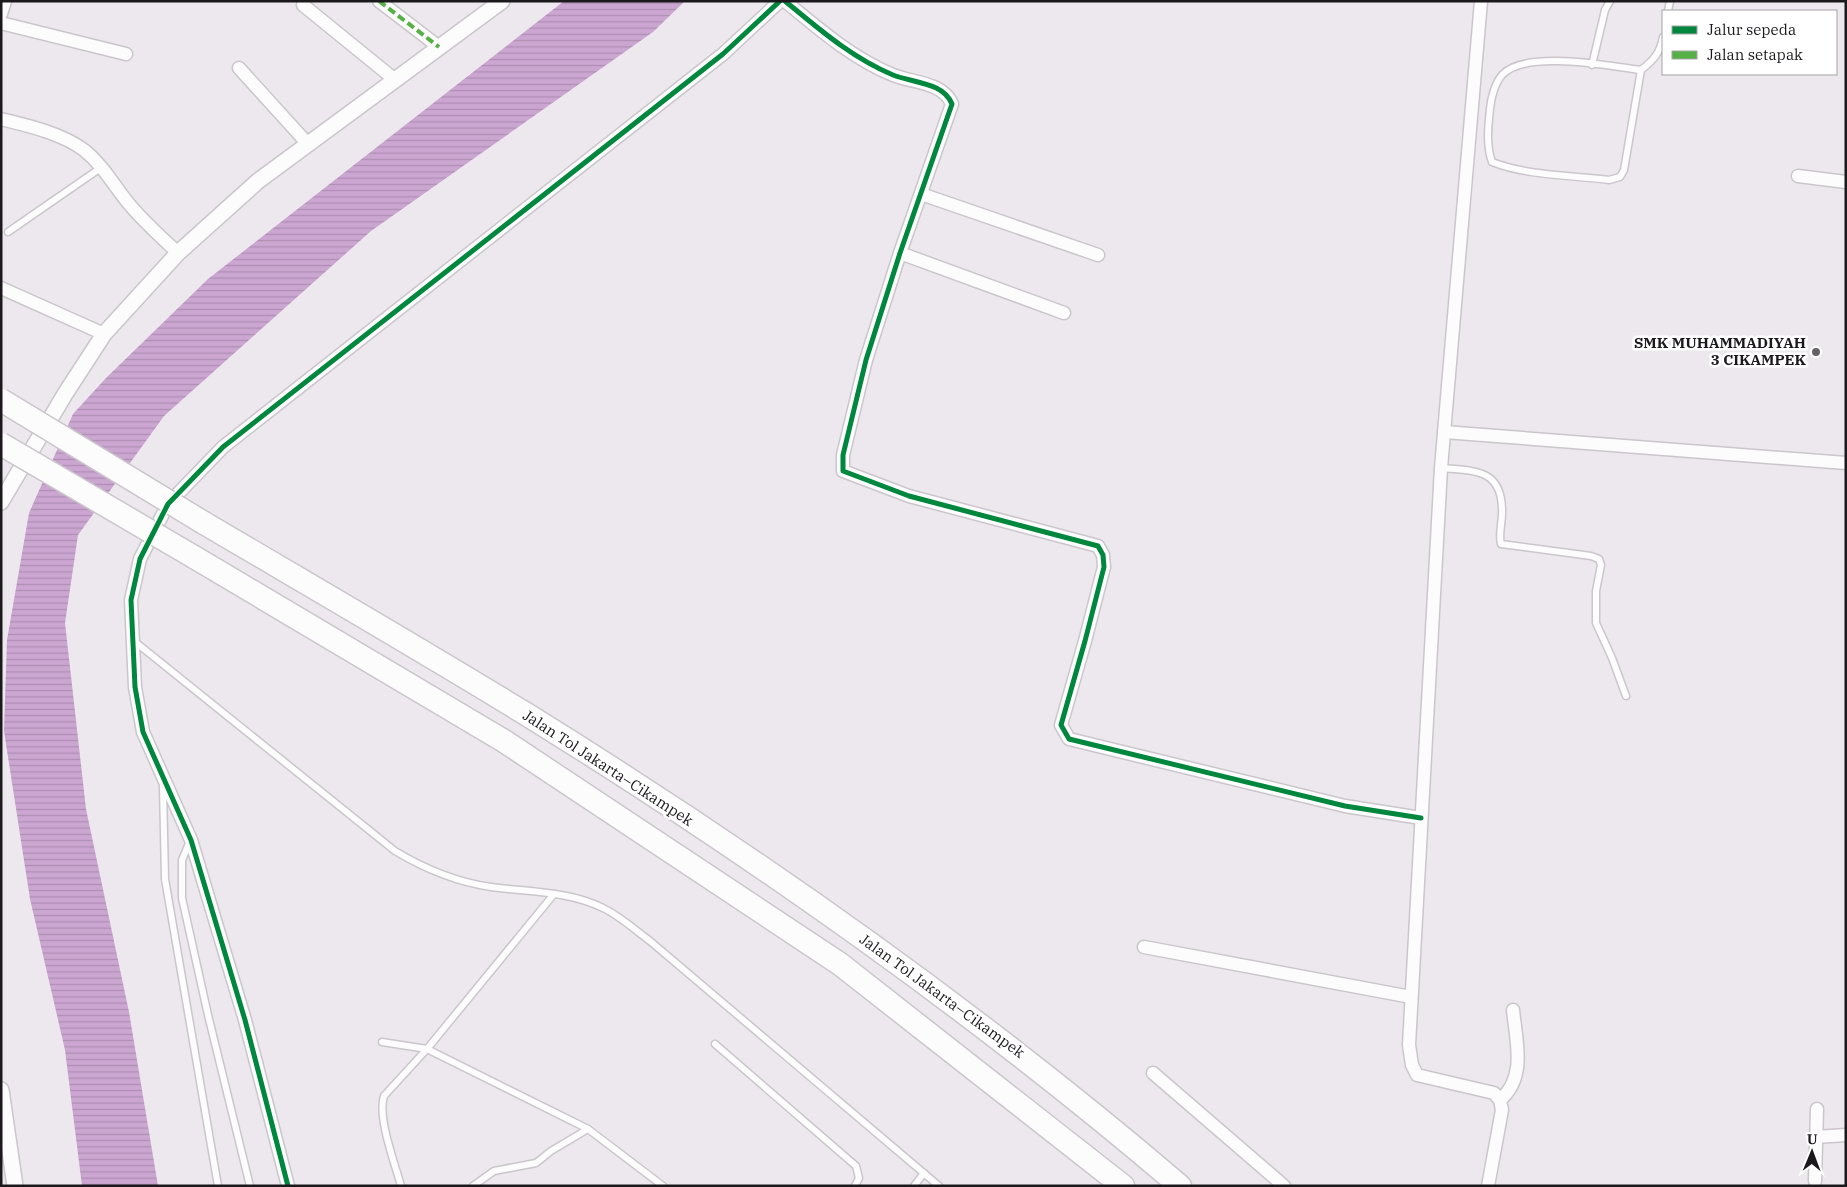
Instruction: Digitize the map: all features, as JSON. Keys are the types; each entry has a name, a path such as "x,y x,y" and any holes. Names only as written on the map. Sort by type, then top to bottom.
{"highway":[{"name":"Jalan Tol Jakarta–Cikampek","path":"1,400 525,714 751,860 862,937 1025,1058 1180,1186"},
{"path":"1,444 504,740 840,964 1123,1186"}],"street":[{"path":"1,14 6,1"},
{"path":"379,1 439,47"},
{"path":"1,502 65,394 104,334 178,253 236,199 307,143 502,1"},
{"path":"288,1186 244,1020 191,840 143,732 135,687 131,639 131,600 140,559 168,504 192,477 231,441 723,54 780,1"},
{"path":"785,1 834,42 867,62 894,75 940,89 949,96 952,104 900,253 866,360 841,467 846,474 909,496 1098,546 1103,555 1104,567 1061,725 1069,739 1345,806 1421,818"},
{"path":"1481,1 1441,468 1409,1045 1412,1065 1417,1075 1494,1093 1500,1100 1502,1110 1488,1186"},
{"path":"303,5 394,79"},
{"path":"1,23 126,54"},
{"path":"239,68 307,143"},
{"path":"1,120 66,140 84,150 102,167 134,210 178,253"},
{"path":"1798,176 1846,182"},
{"path":"921,194 1098,254"},
{"path":"900,253 1064,313"},
{"path":"1,288 104,334"},
{"path":"1444,432 1846,463"},
{"path":"1144,947 1411,997"},
{"path":"1500,1100 1510,1092 1517,1073 1518,1053 1513,1010"},
{"path":"1153,1072 1284,1186"},
{"path":"1,1090 15,1186"},
{"path":"1815,1181 1816,1109"},
{"path":"1815,1137 1846,1135"}],"lane":[{"path":"1592,65 1605,10 1610,1"},
{"path":"1641,70 1624,170 1620,177 1609,180 1527,171 1507,168 1492,162 1488,152 1488,128 1491,103 1502,74 1516,65 1544,60 1641,70 1652,62 1660,51 1662,42"},
{"path":"8,232 102,167"},
{"path":"1441,468 1480,471 1496,485 1502,508 1501,544 1599,558 1601,565 1596,590 1596,623 1626,696"},
{"path":"131,639 395,851 427,869 456,880 554,894 603,908 619,918 650,941 939,1186"},
{"path":"163,775 165,879 218,1186"},
{"path":"191,840 182,860 182,898 208,1016 250,1186"},
{"path":"401,1186 385,1124 382,1101 388,1090 427,1049 554,894"},
{"path":"382,1042 427,1049 588,1129 663,1186"},
{"path":"715,1044 856,1166 859,1178 855,1186"},
{"path":"473,1186 494,1171 536,1162 588,1129"},
{"path":"914,1186 924,1173"}],"shaded area":[{"path":"564,1 685,1 653,32 371,231 164,416 78,535 65,623 86,809 129,1012 158,1186 82,1186 65,1050 30,899 4,731 7,640 29,513 73,414 106,378 208,279"}],"marked path":[{"path":"379,1 439,47"}],"cycle path":[{"path":"288,1186 245,1020 191,840 143,732 135,687 131,600 140,559 168,504 223,447 723,54 780,1"},
{"path":"785,1 836,42 864,60 893,75 935,87 942,91 952,104 900,253 866,360 843,455 843,471 909,496 1098,546 1103,555 1104,567 1061,725 1069,739 1345,806 1421,818"}],"place":[{"name":"SMK MUHAMMADIYAH 3 CIKAMPEK","path":"1816,352"}]}
